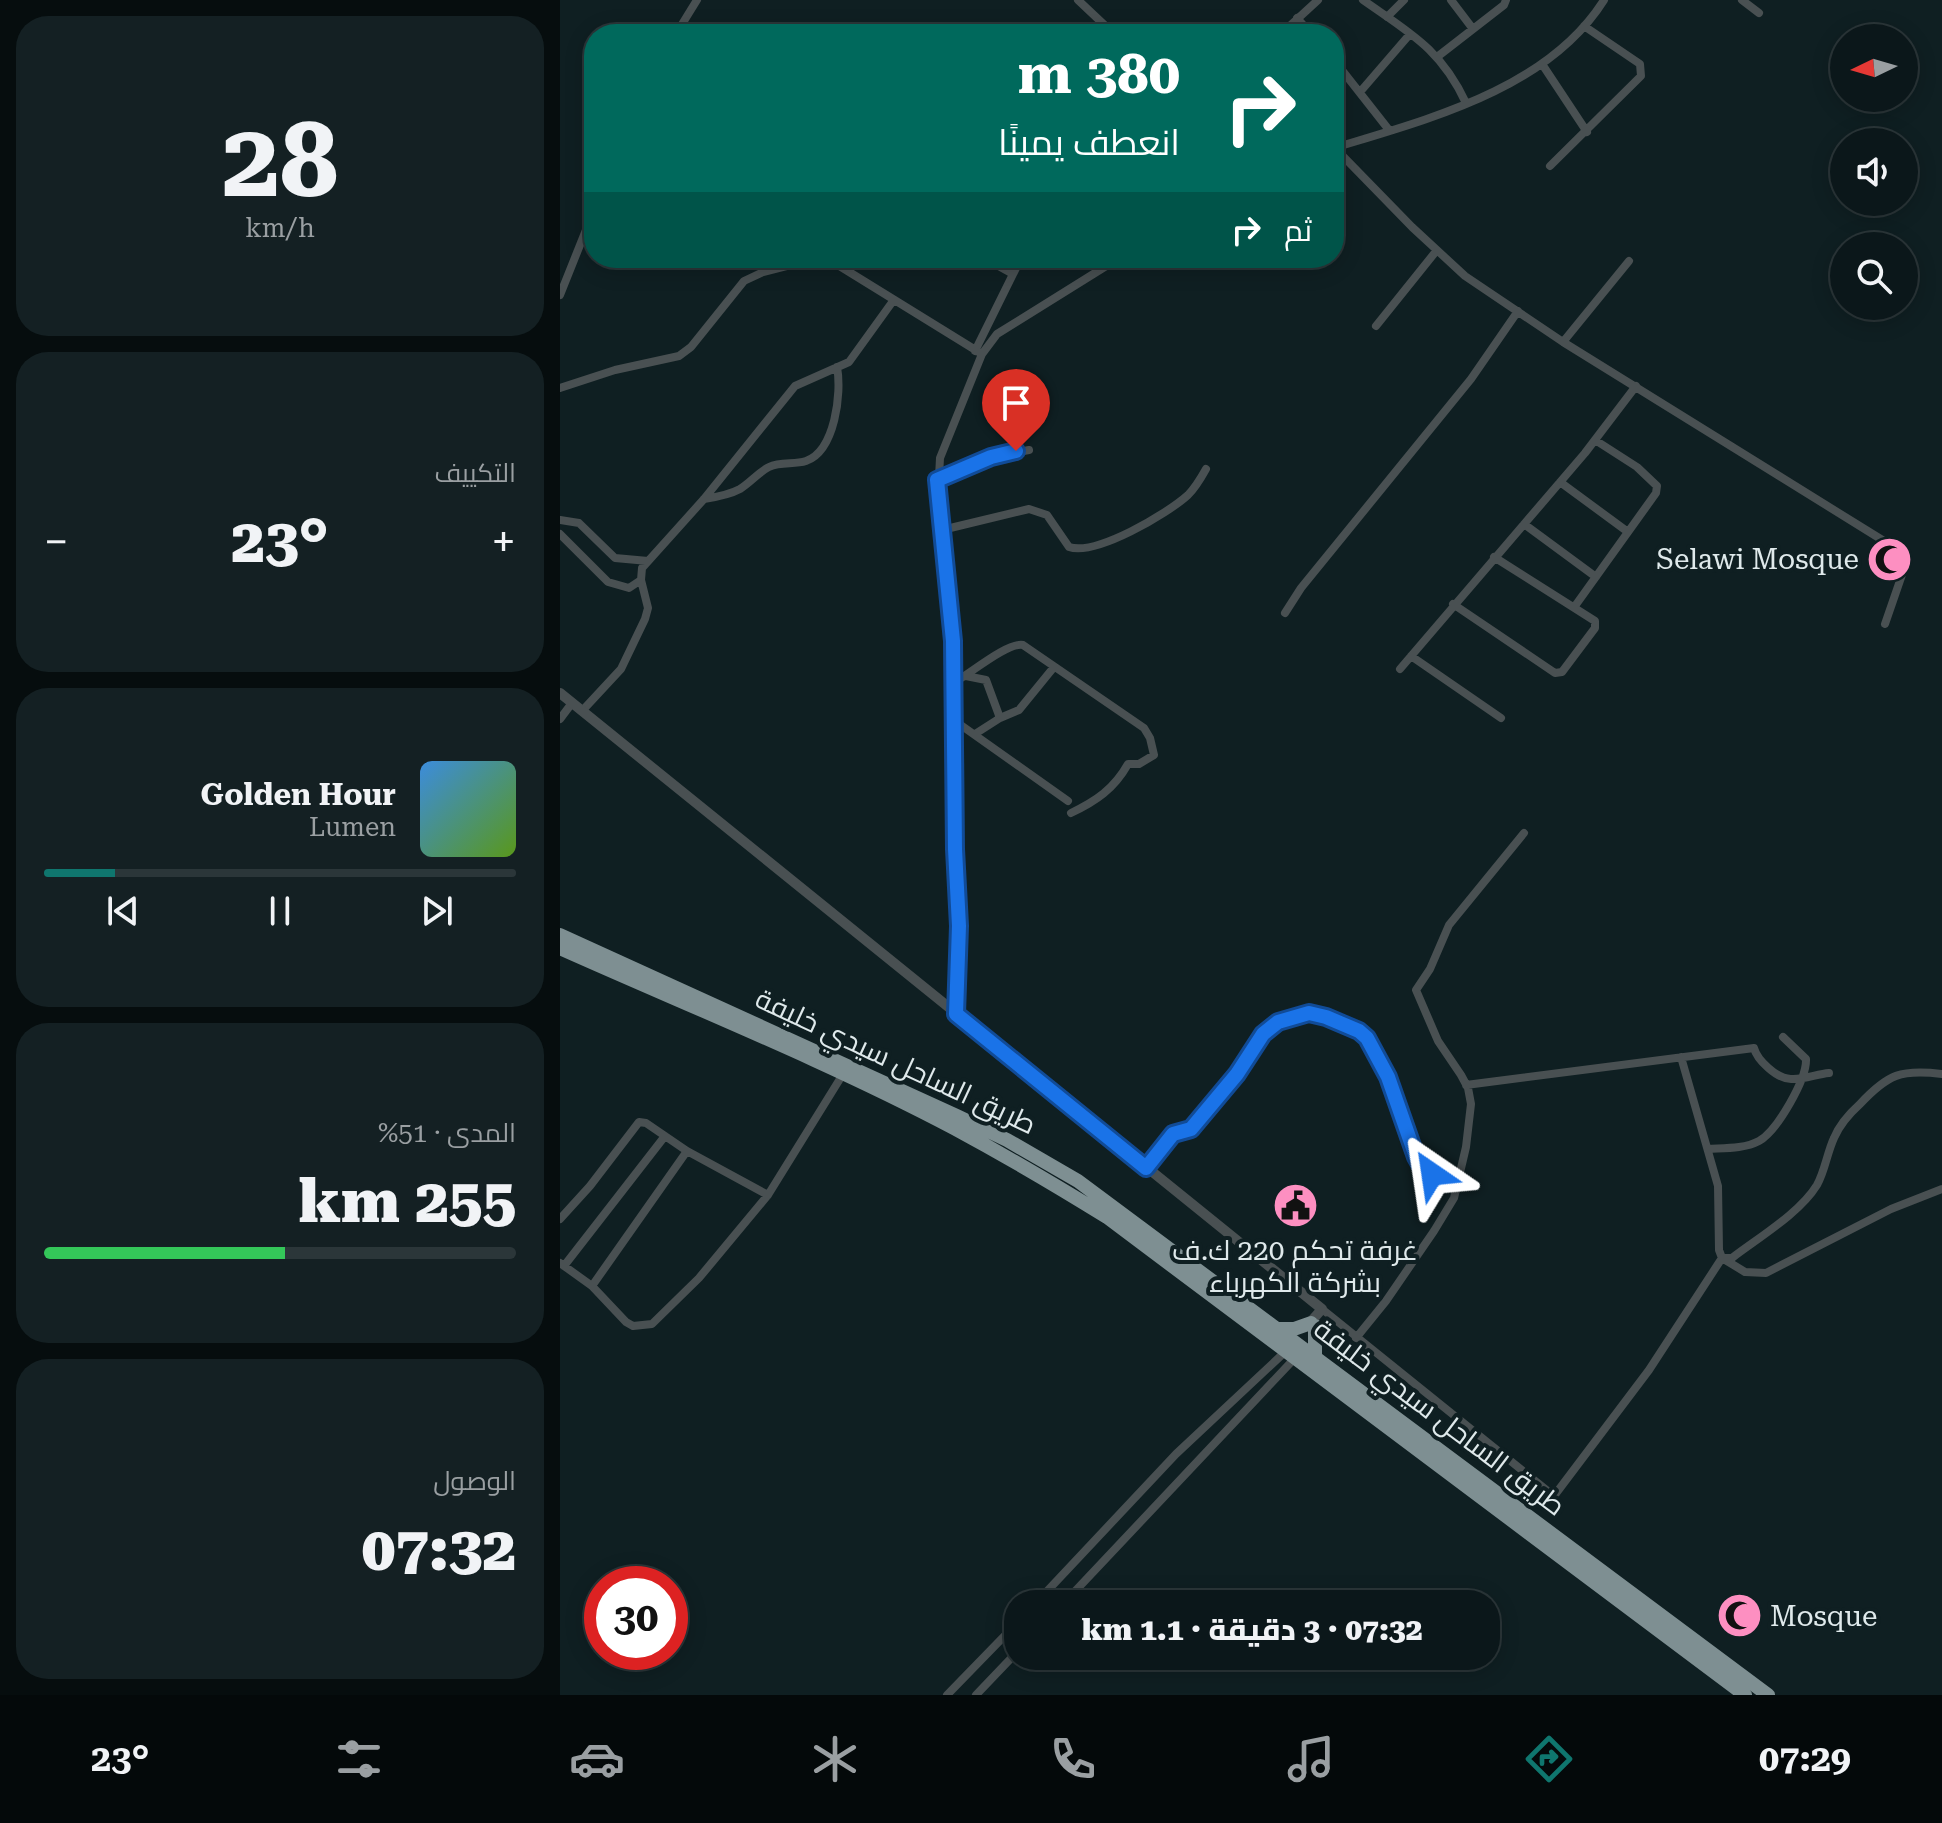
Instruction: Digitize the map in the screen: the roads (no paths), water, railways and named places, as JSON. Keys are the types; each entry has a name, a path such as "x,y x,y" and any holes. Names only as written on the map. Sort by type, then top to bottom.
{"highway":[{"name":"طريق الساحل سيدي خليفة","path":"560,935 884,1081 1018,1146 1110,1202 1280,1329 1299,1351 1768,1695"},
{"path":"560,948 843,1074 1012,1160 1107,1217 1299,1351 1745,1695"},
{"path":"1280,1329 1301,1327 1316,1319"},
{"path":"1299,1351 1316,1319"}],"street":[{"path":"682,24 697,0"},
{"path":"1078,0 1103,24"},
{"path":"1291,24 1318,0"},
{"path":"1363,0 1437,57 1446,66 1466,103"},
{"path":"1387,17 1404,0"},
{"path":"1451,0 1473,29"},
{"path":"1437,57 1504,5 1506,0"},
{"path":"1344,142 1389,130 1492,93 1542,64 1575,37 1604,0"},
{"path":"1742,0 1759,13"},
{"path":"1297,18 1302,24"},
{"path":"1550,166 1587,132 1641,76 1643,70 1640,64 1584,26"},
{"path":"1360,92 1410,34"},
{"path":"1542,64 1587,132"},
{"path":"1344,72 1389,130"},
{"path":"1344,154 1465,276 1563,342 1892,546 1902,555 1904,569 1885,624"},
{"path":"560,295 584,235"},
{"path":"1376,326 1437,250"},
{"path":"1563,342 1629,261"},
{"path":"560,388 615,370 679,356 691,347 744,281 780,268"},
{"path":"840,268 978,353"},
{"path":"1002,268 1013,274"},
{"path":"956,1014 959,926 955,849 955,682 937,480 940,458 978,353 1016,268"},
{"path":"978,353 997,334 1103,268"},
{"path":"582,711 621,669 628,657 648,608 641,580 642,568 704,499 795,386 849,362 893,301"},
{"path":"1285,613 1301,588 1471,379 1518,311"},
{"path":"704,499 738,490 776,464 806,462 814,456 836,419 840,393 837,367"},
{"path":"1400,669 1560,482 1636,386"},
{"path":"1575,606 1656,493 1657,486 1637,467 1595,440"},
{"path":"937,480 991,457 1029,450"},
{"path":"942,530 1029,509 1047,515 1069,547 1085,549 1164,513 1190,493 1206,469"},
{"path":"1560,482 1628,532"},
{"path":"560,520 579,523 615,558 648,561"},
{"path":"1524,524 1596,577"},
{"path":"560,534 608,582 629,588 641,580"},
{"path":"1453,604 1558,674 1562,672 1596,624 1575,606 1494,557"},
{"path":"955,682 1006,647 1017,643 1031,649 1144,728 1154,755 1139,764 1128,764 1119,780 1105,794 1071,813"},
{"path":"1411,656 1501,718"},
{"path":"975,734 1019,710 1054,667"},
{"path":"966,676 986,680 1000,718"},
{"path":"560,693 1146,1168 1316,1319 1356,1338 1554,1496 1649,1370 1722,1258"},
{"path":"560,719 572,703"},
{"path":"955,721 1068,801"},
{"path":"1356,1338 1386,1301 1434,1231 1456,1188 1462,1167 1471,1104 1466,1085 1438,1041 1416,990 1430,969 1449,925 1524,833"},
{"path":"1146,1168 1173,1134 1191,1129 1237,1074 1263,1034 1278,1022 1309,1013 1348,1026 1367,1038 1388,1077 1421,1166 1456,1188"},
{"path":"1708,1149 1746,1146 1761,1140 1784,1115 1806,1068 1806,1059 1783,1037"},
{"path":"1466,1085 1754,1048 1756,1057 1781,1077 1792,1080 1829,1073"},
{"path":"1681,1057 1718,1186 1718,1242 1722,1258 1745,1272 1766,1273 1891,1209 1942,1189"},
{"path":"1722,1258 1732,1258 1784,1220 1817,1185 1835,1136 1880,1082 1918,1071 1942,1074"},
{"path":"665,1136 562,1264 592,1286 633,1326 652,1324 688,1290 768,1195 843,1074"},
{"path":"560,1219 590,1186 637,1123 646,1123 687,1151 768,1195"},
{"path":"592,1286 687,1151"},
{"path":"1076,1590 1299,1351 1316,1319"},
{"path":"1048,1590 1176,1454 1299,1351"},
{"path":"947,1695 1004,1636"},
{"path":"976,1695 1004,1666"}],"place":[{"name":"Selawi Mosque","path":"1890,559"},
{"name":"غرفة تحكم 220 ك.ف بشركة الكهرباء","path":"1295,1206"},
{"name":"Mosque","path":"1739,1616"}]}
